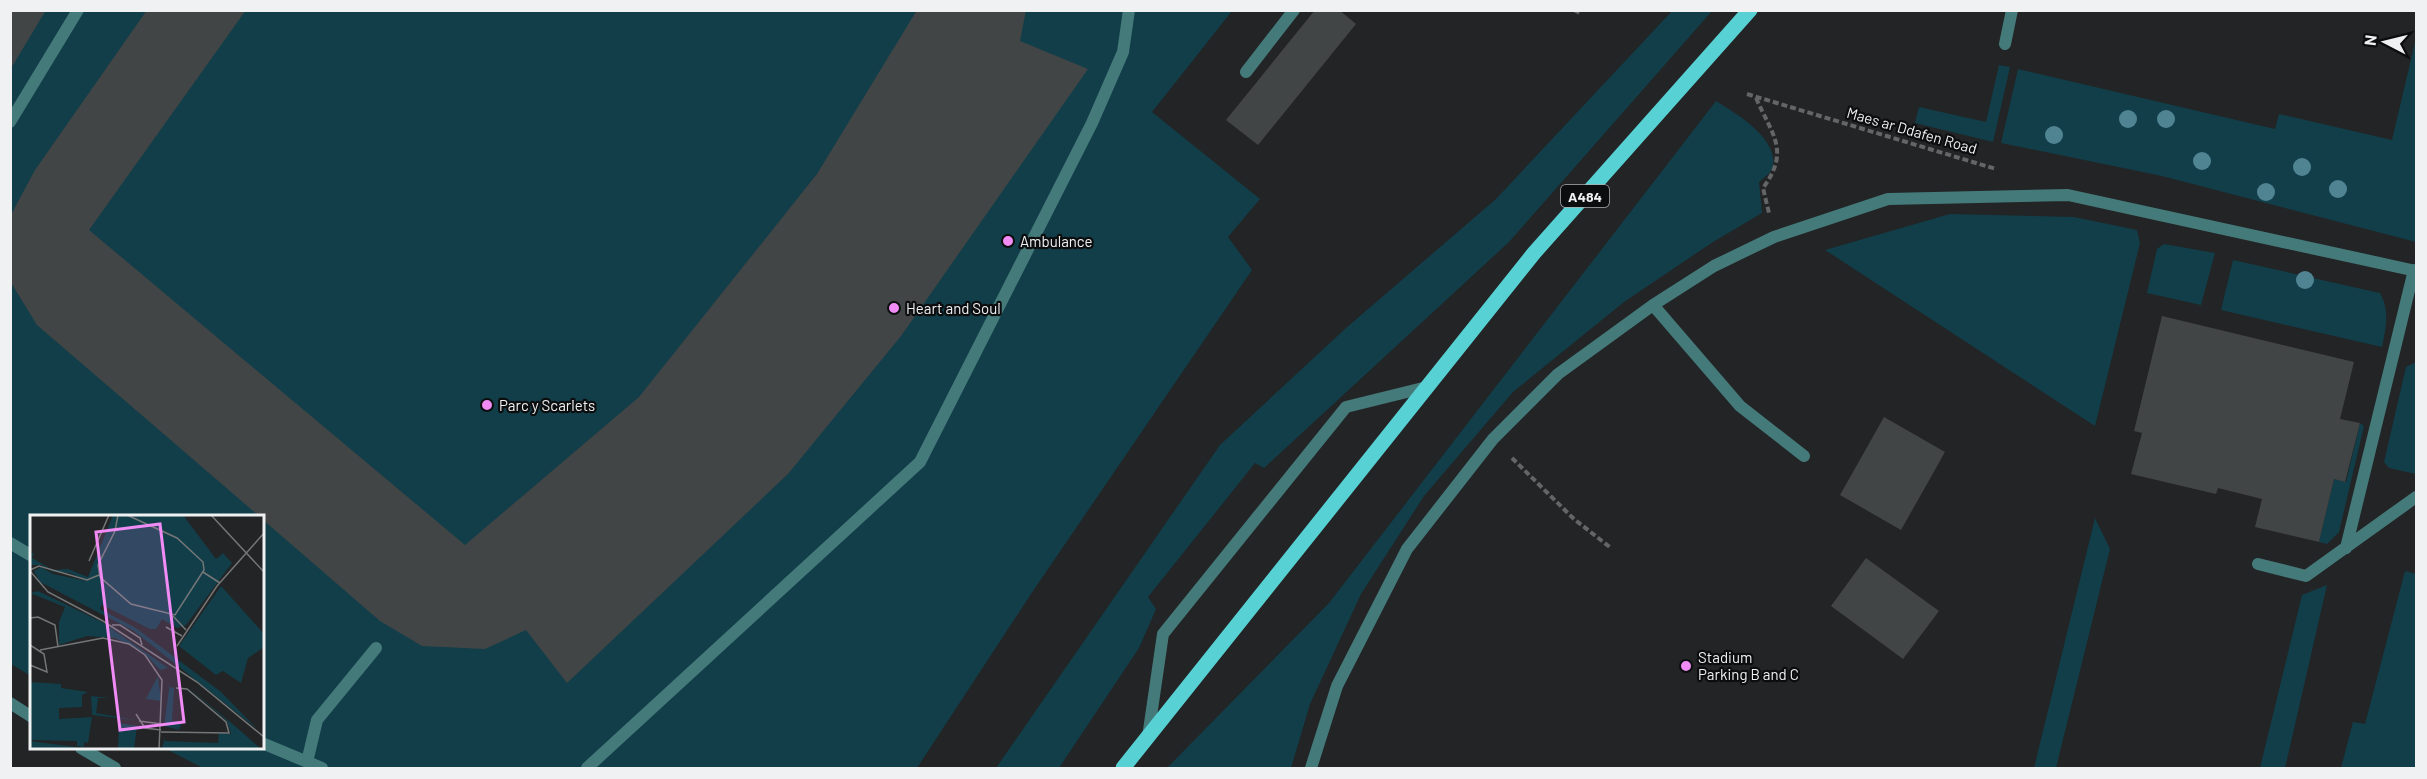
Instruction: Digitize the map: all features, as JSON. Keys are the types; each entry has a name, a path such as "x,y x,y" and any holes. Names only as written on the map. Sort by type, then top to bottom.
{"main road":[{"name":"A484","path":"1123,768 1534,253 1750,10"}],"lane":[{"path":"10,122 78,10"},
{"path":"587,768 920,462 1092,123 1123,52 1129,10"},
{"path":"1246,72 1294,10"},
{"path":"2005,44 2013,10"},
{"path":"1311,768 1337,686 1407,549 1493,439 1557,374 1653,305 1714,266 1774,237 1888,199 2068,195 2415,271 2346,548"},
{"path":"1653,305 1740,406 1804,456"},
{"path":"1147,738 1163,634 1346,406 1427,387"},
{"path":"2258,564 2306,576 2416,497"},
{"path":"10,543 30,555"},
{"path":"307,762 317,720 376,648"},
{"path":"10,704 30,716"},
{"path":"264,744 322,768"},
{"path":"84,749 115,768"}],"path":[{"path":"1574,10 1580,13"},
{"name":"Maes ar Ddafen Road","path":"1747,94 2003,171"},
{"path":"1756,97 1779,152 1775,172 1763,189 1774,237"},
{"path":"1493,439 1574,519 1611,548"}],"shaded area":[{"path":"1673,10 1712,11 1509,242 1264,468 1255,463 1148,597 1156,609 1139,648 1059,768 996,768 1220,445 1346,328 1496,199"},
{"name":"Parc y Scarlets","path":"10,11 1232,11 1152,112 1260,199 1228,237 1252,270 1031,594 917,768 203,768 166,749 264,749 264,515 30,515 30,675 11,664"},
{"path":"2416,38 2416,242 2162,176 2001,143 2018,69 2275,129 2279,114 2392,140"},
{"path":"1999,65 2010,67 1993,142 1915,123 1919,107 1986,122"},
{"path":"1716,101 1745,120 1764,138 1770,148 1773,159 1772,169 1759,182 1762,213 1713,242 1624,302 1513,392 1424,496 1361,594 1310,704 1291,768 1167,768 1329,603"},
{"path":"1950,214 2074,217 2137,230 2140,243 2095,426 1825,250"},
{"path":"2164,244 2215,253 2201,305 2147,293 2157,249"},
{"path":"2233,260 2380,293 2386,313 2382,347 2221,310"},
{"path":"2416,362 2416,474 2389,468 2384,462 2406,367"},
{"path":"2360,423 2364,426 2339,532 2327,544 2319,542 2334,479 2346,482"},
{"path":"2095,518 2110,549 2056,768 2034,768"},
{"path":"2405,571 2416,574 2416,768 2341,768 2353,722 2365,724"},
{"path":"2327,585 2285,768 2260,768 2302,595"}],"building":[{"path":"10,10 46,10 10,70"},
{"path":"147,10 246,10 89,230 465,545 639,397 817,174 917,10 1026,10 1020,41 1088,69 901,336 788,474 567,683 526,630 485,649 422,646 380,621 264,521 264,515 258,515 37,325 10,281 12,213 35,170"},
{"path":"1315,10 1339,10 1356,24 1258,145 1226,120"},
{"path":"2162,316 2354,362 2340,419 2360,423 2345,482 2334,479 2319,542 2255,527 2262,499 2218,488 2216,494 2131,474 2142,433 2134,431"},
{"path":"1884,417 1945,452 1901,530 1840,495"},
{"path":"1866,558 1939,611 1903,659 1831,606"}],"place":[{"name":"Ambulance","path":"1008,241"},
{"name":"Heart and Soul","path":"894,308"},
{"name":"Parc y Scarlets","path":"487,405"},
{"name":"Stadium Parking B and C","path":"1686,666"}]}
